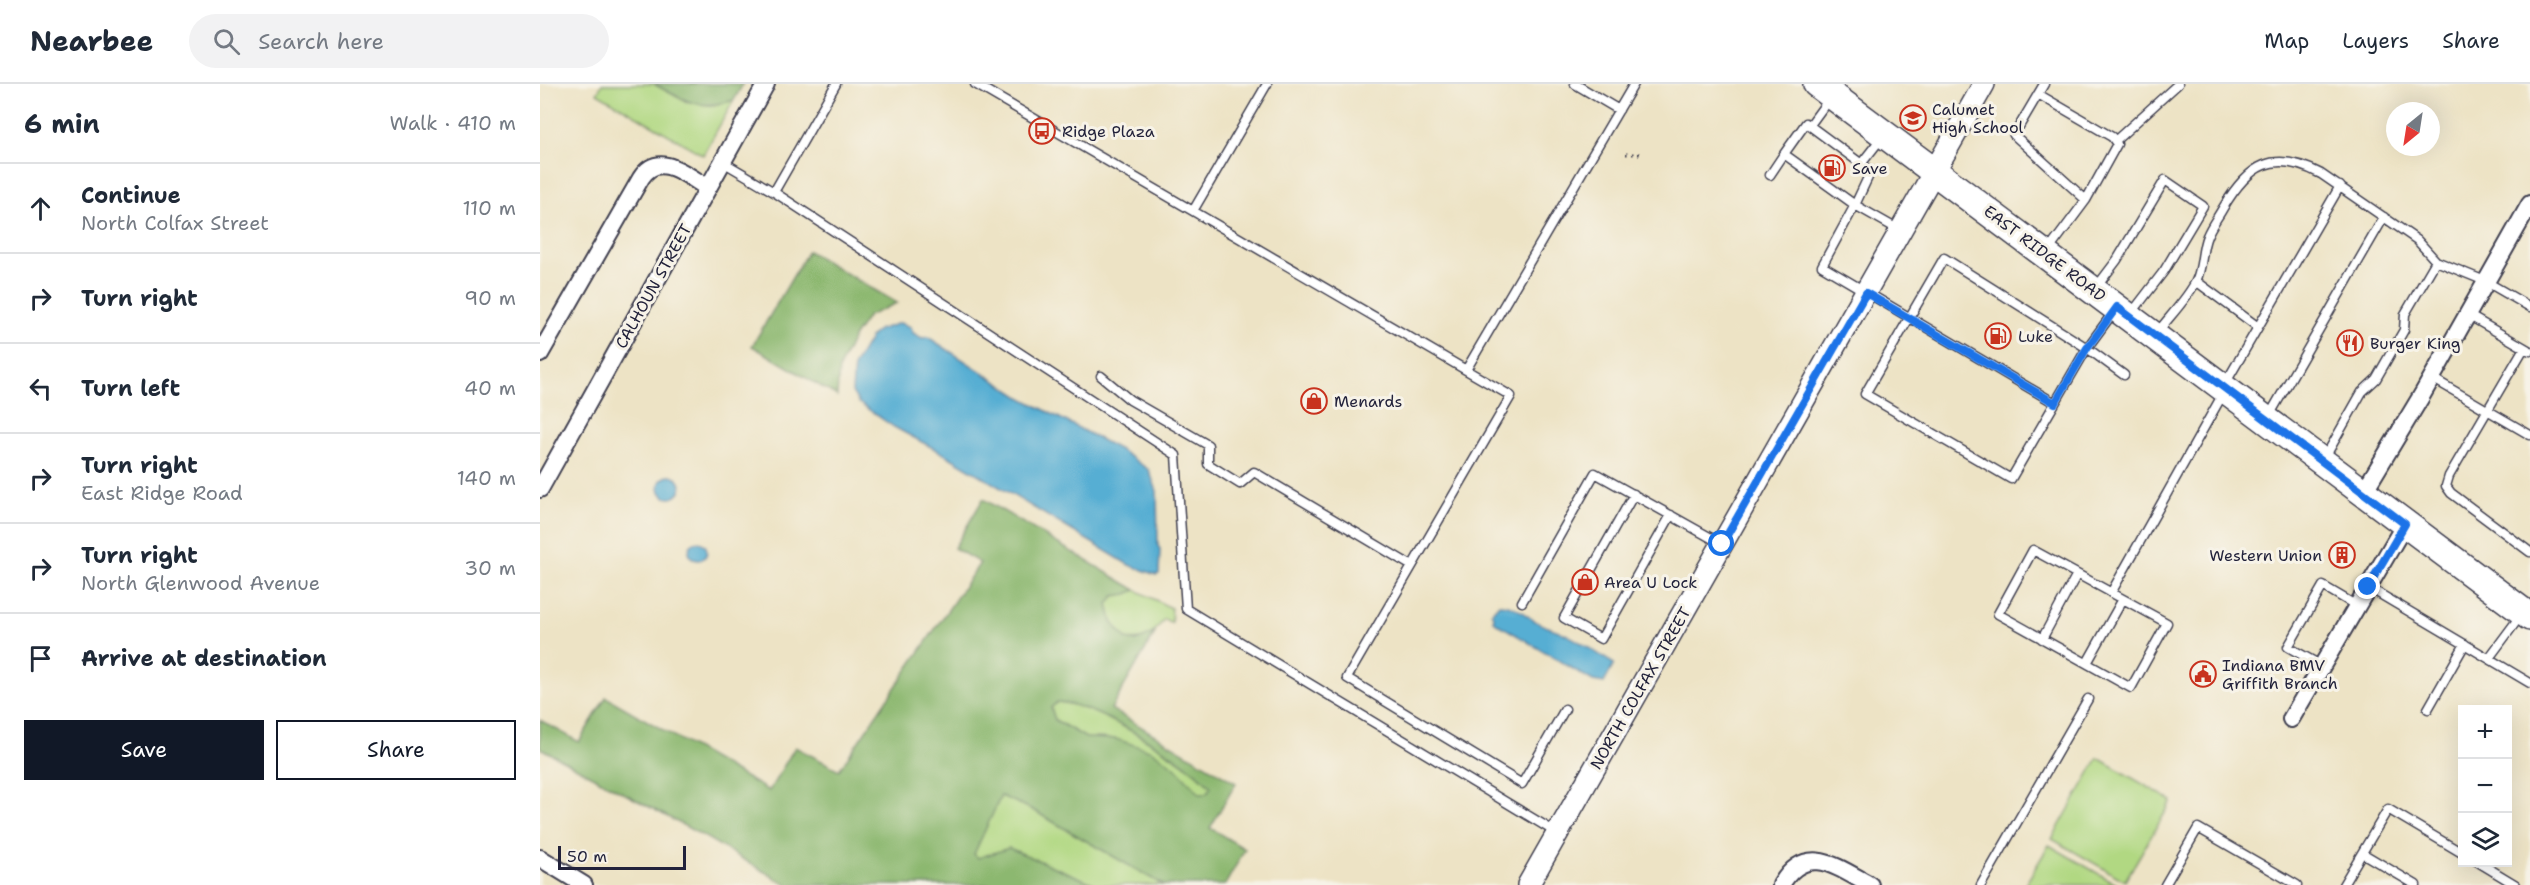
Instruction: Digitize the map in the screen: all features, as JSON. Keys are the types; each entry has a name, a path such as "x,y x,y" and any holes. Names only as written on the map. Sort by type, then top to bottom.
{"main road":[{"name":"EAST RIDGE ROAD","path":"1824,89 2528,616"}],"street":[{"name":"CALHOUN STREET","path":"540,489 766,84"},
{"name":"NORTH COLFAX STREET","path":"1528,885 1984,84"},
{"path":"540,354 640,178 654,164 668,166 708,188"},
{"path":"2363,493 2432,378 2530,204"},
{"path":"2291,719 2405,524"},
{"path":"540,858 585,885"},
{"path":"1781,885 1791,870 1813,860 1830,862 1870,885"}],"lane":[{"path":"774,192 836,84"},
{"path":"975,84 1510,396 1347,678 1522,784 1565,710"},
{"path":"1193,211 1267,84"},
{"path":"1575,84 1619,110"},
{"path":"1466,370 1634,84"},
{"path":"2043,84 2014,135 2085,200"},
{"path":"2046,254 2085,200 2115,149 2115,141 2178,84"},
{"path":"1810,125 1824,89"},
{"path":"2038,94 2115,141"},
{"path":"1770,175 1806,123 1871,171 1855,206 1822,266 2055,403"},
{"path":"1847,167 1857,161 1884,134"},
{"path":"1829,153 1835,144"},
{"path":"1784,154 1834,185 1855,206 1900,231"},
{"path":"723,162 774,192 1176,455 1186,609 1557,834"},
{"path":"2155,336 2196,281 2207,236 2235,188 2252,170 2264,164 2294,163 2308,167 2340,186 2417,240 2436,261 2485,281 2529,304"},
{"path":"2094,290 2117,260 2165,180 2203,206 2164,271 2087,348 2011,479 1865,394 1944,258 2087,348 2124,375"},
{"path":"2111,593 2258,327 2340,186"},
{"path":"2267,420 2384,217"},
{"path":"2322,462 2362,392 2376,379 2404,330 2405,314 2436,261"},
{"path":"2196,281 2258,327"},
{"path":"2468,315 2527,350 2487,410 2449,476 2446,486 2451,493 2530,552"},
{"path":"1101,376 1130,400 1208,445 1208,465 1240,484 1254,472 1412,566"},
{"path":"2432,378 2530,435"},
{"path":"1522,602 1595,472 1722,544"},
{"path":"1634,494 1564,618 1582,629 1601,639 1671,515"},
{"path":"2033,550 2078,574 2167,623 2131,688 1998,614 2033,550"},
{"path":"2042,639 2078,574"},
{"path":"2322,666 2288,647 2323,586 2357,606"},
{"path":"2368,587 2530,683"},
{"path":"2087,663 2123,599"},
{"path":"2489,658 2528,616"},
{"path":"2428,709 2465,644"},
{"path":"1981,885 2088,699"},
{"path":"2343,885 2388,809 2458,851"},
{"path":"2165,885 2198,828 2297,885"},
{"path":"2362,853 2416,885"},
{"path":"2486,867 2516,885"}],"path":[{"path":"1626,154 1643,154"}],"green space":[{"path":"602,84 654,84 686,102 714,106 734,100 703,155 597,93"},
{"path":"654,84 743,84 734,100 711,105 683,99"},
{"path":"808,251 897,303 868,316 854,336 839,368 837,396 752,346"},
{"path":"983,499 1136,590 1114,596 1108,604 1112,622 1126,639 1136,641 1155,633 1111,709 1236,783 1210,828 1245,849 1225,885 1163,885 1031,809 1001,796 974,854 978,858 1009,848 1097,885 787,885 705,837 540,748 540,720 579,742 606,697 769,791 795,747 839,770 980,563 954,548","holes":["1057,702 1073,705 1115,722 1161,748 1199,775 1211,787 1207,793 1200,794 1175,767 1152,751 1116,739 1086,738 1055,720 1051,708"]},
{"path":"1136,590 1171,608 1172,623 1164,619 1148,636 1133,640 1126,639 1112,622 1108,604 1114,595 1127,594"},
{"path":"1057,702 1074,705 1094,713 1138,735 1181,762 1212,787 1207,793 1200,794 1188,782 1116,739 1086,738 1055,720 1051,708"},
{"path":"2098,758 2172,801 2125,881 2052,839"},
{"path":"1001,795 1031,809 1163,885 1097,885 1009,848 978,858 974,854"},
{"path":"2049,845 2118,885 2025,885"}],"water":[{"path":"900,323 911,327 913,333 922,338 928,337 1022,398 1120,450 1149,470 1157,491 1159,574 1156,575 1129,565 946,455 894,427 859,403 852,392 854,365 870,338 878,330"},
{"path":"670,476 678,479 681,487 678,495 670,498 662,495 659,487 662,479"},
{"path":"694,542 702,542 707,547 705,558 694,560 689,555 689,547"},
{"path":"1499,604 1518,609 1539,624 1573,638 1614,664 1604,683 1593,681 1493,621 1494,616 1491,613"}],"place":[{"name":"Calumet High School","path":"1913,118"},
{"name":"Ridge Plaza","path":"1042,131"},
{"name":"Save","path":"1832,168"},
{"name":"Luke","path":"1998,336"},
{"name":"Burger King","path":"2350,343"},
{"name":"Menards","path":"1314,401"},
{"name":"Western Union","path":"2342,555"},
{"name":"Area U Lock","path":"1585,582"},
{"name":"Indiana BMV Griffith Branch","path":"2203,674"}],"route":[{"path":"1722,544 1866,293 2055,403 2087,348 2117,307 2405,524 2368,587"}]}
